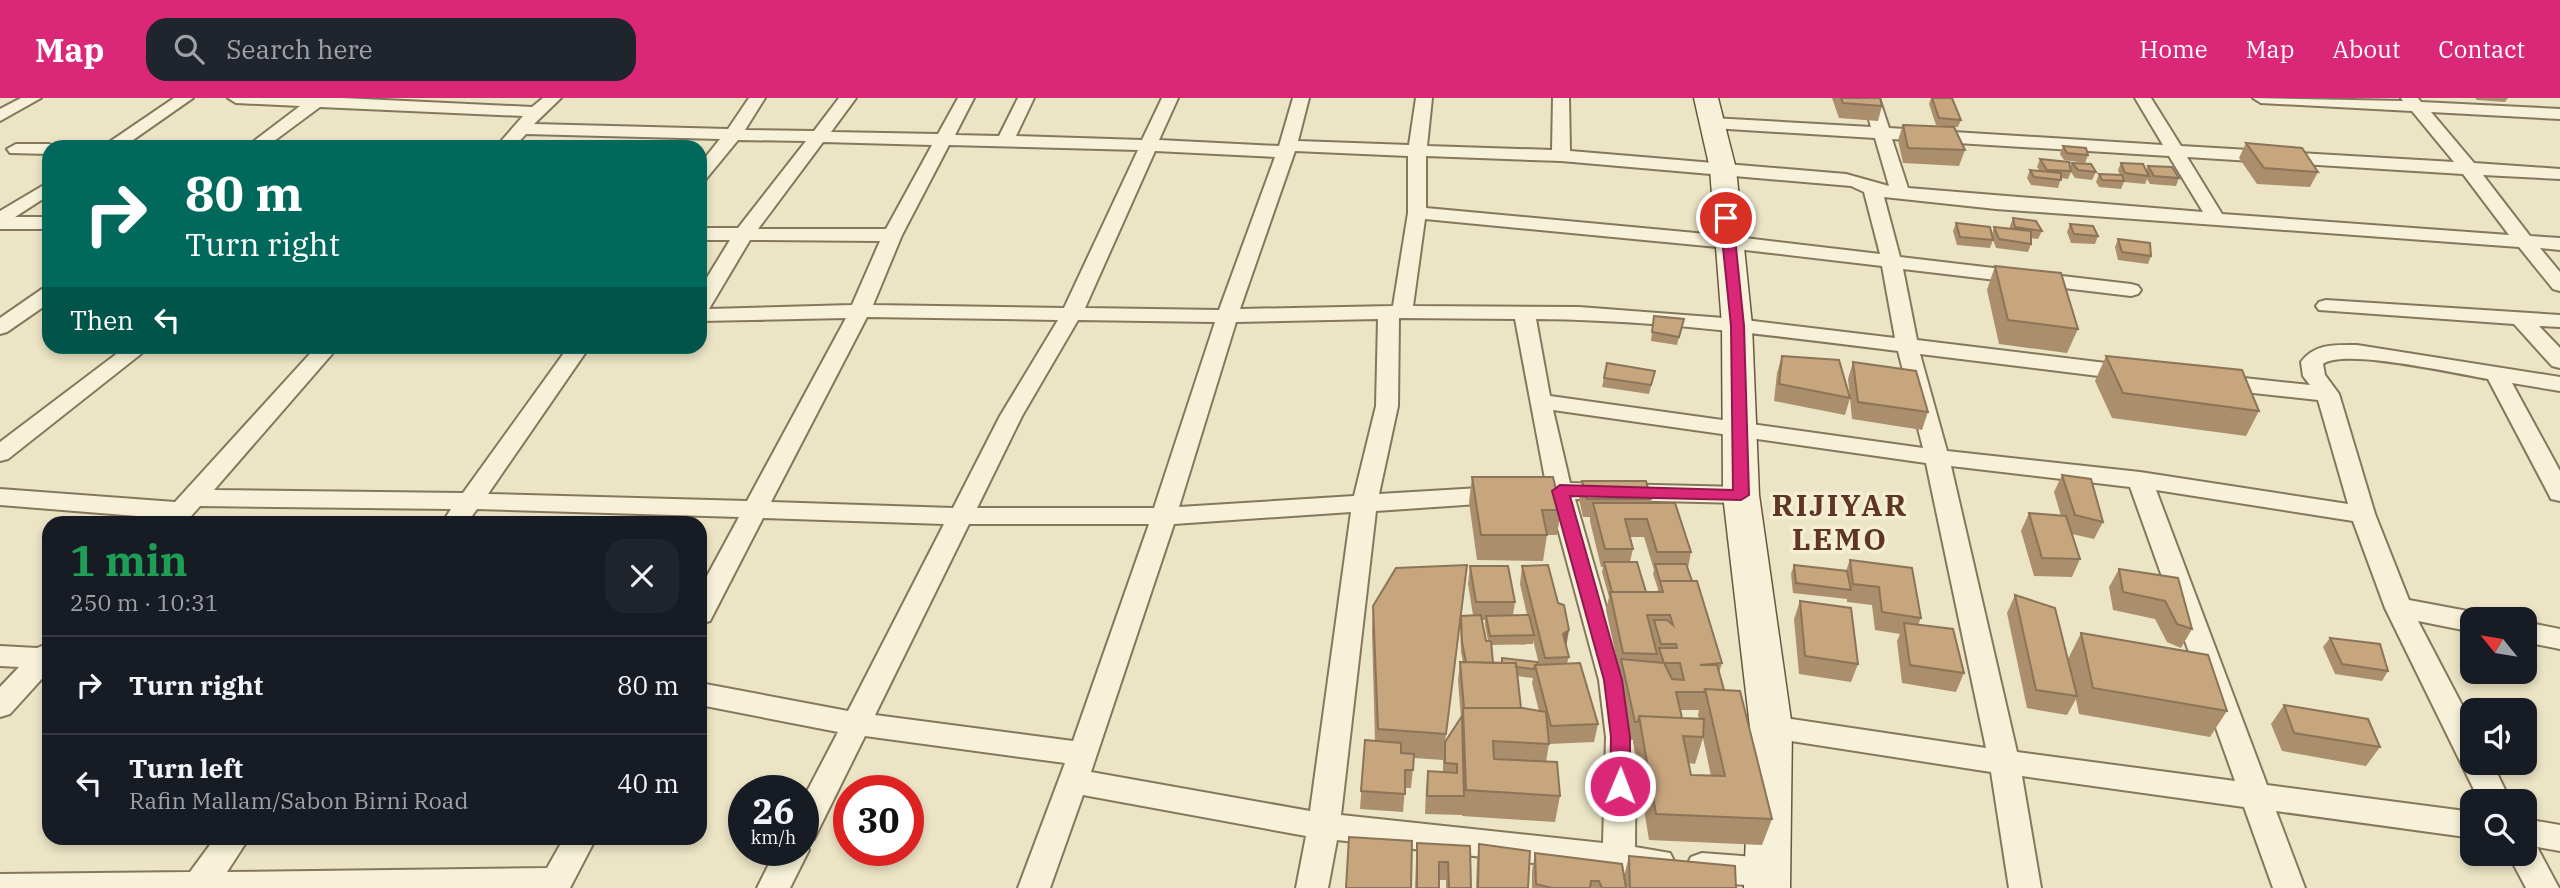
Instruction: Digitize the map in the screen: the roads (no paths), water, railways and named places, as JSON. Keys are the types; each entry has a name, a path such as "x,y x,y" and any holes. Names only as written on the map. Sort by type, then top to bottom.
{"street":[{"path":"0,116 33,98"},
{"path":"122,140 185,98"},
{"path":"236,98 536,112"},
{"path":"511,140 552,98"},
{"path":"707,164 733,135 757,98"},
{"path":"707,294 743,235 848,98"},
{"path":"707,600 860,311 891,235 966,98"},
{"path":"1005,142 1027,98"},
{"path":"819,797 1012,416 1071,315 1170,98"},
{"path":"1034,888 1164,516 1227,316 1287,149 1301,98"},
{"path":"1312,888 1324,826 1364,504 1387,406 1395,312 1417,214 1417,152 1424,98"},
{"path":"1561,98 1561,156"},
{"path":"1871,98 1900,193"},
{"path":"2143,98 2216,219"},
{"path":"2261,98 2412,102 2560,114"},
{"path":"264,140 320,100"},
{"path":"2412,102 2469,169 2524,243 2560,285"},
{"path":"707,695 1077,767 1324,826 1767,880 1770,727 1741,495 1737,326 1723,169 1709,111 1882,134 2560,173"},
{"path":"521,129 1561,156 1854,181 1873,190 1996,203 2560,244"},
{"path":"16,149 42,149"},
{"path":"1873,190 1891,260 1907,345 1937,457 2004,762 2025,888"},
{"path":"0,221 42,192"},
{"path":"1417,214 1728,242 2131,290"},
{"path":"0,221 42,223"},
{"path":"707,234 891,235"},
{"path":"0,328 42,298"},
{"path":"2326,306 2560,321"},
{"path":"707,315 860,311 1227,316 1395,312 1580,313 1737,326 2153,376"},
{"path":"0,313 42,313"},
{"path":"1525,314 1540,401 1560,491 1613,680 1621,737 1619,860"},
{"path":"2521,319 2560,361"},
{"path":"2460,730 2398,608 2363,514 2328,394 2314,376 2312,362 2325,352 2357,351 2560,384"},
{"path":"0,454 131,354"},
{"path":"182,511 322,354"},
{"path":"458,516 574,354"},
{"path":"2495,372 2560,493"},
{"path":"2193,380 2328,394"},
{"path":"1540,401 1937,457 2140,480 2363,514"},
{"path":"2140,480 2289,888"},
{"path":"0,497 182,511 468,501 960,516 1164,516 1560,491 1741,495"},
{"path":"2398,608 2460,620"},
{"path":"2538,635 2560,639"},
{"path":"0,656 42,657"},
{"path":"0,706 42,662"},
{"path":"1770,727 2004,762 2460,823"},
{"path":"2537,834 2560,838"},
{"path":"198,887 228,845"},
{"path":"0,888 554,885 576,845"},
{"path":"773,888 785,866"},
{"path":"2531,866 2543,888"}],"district":[{"name":"RIJIYAR LEMO","path":"1840,521"}]}
